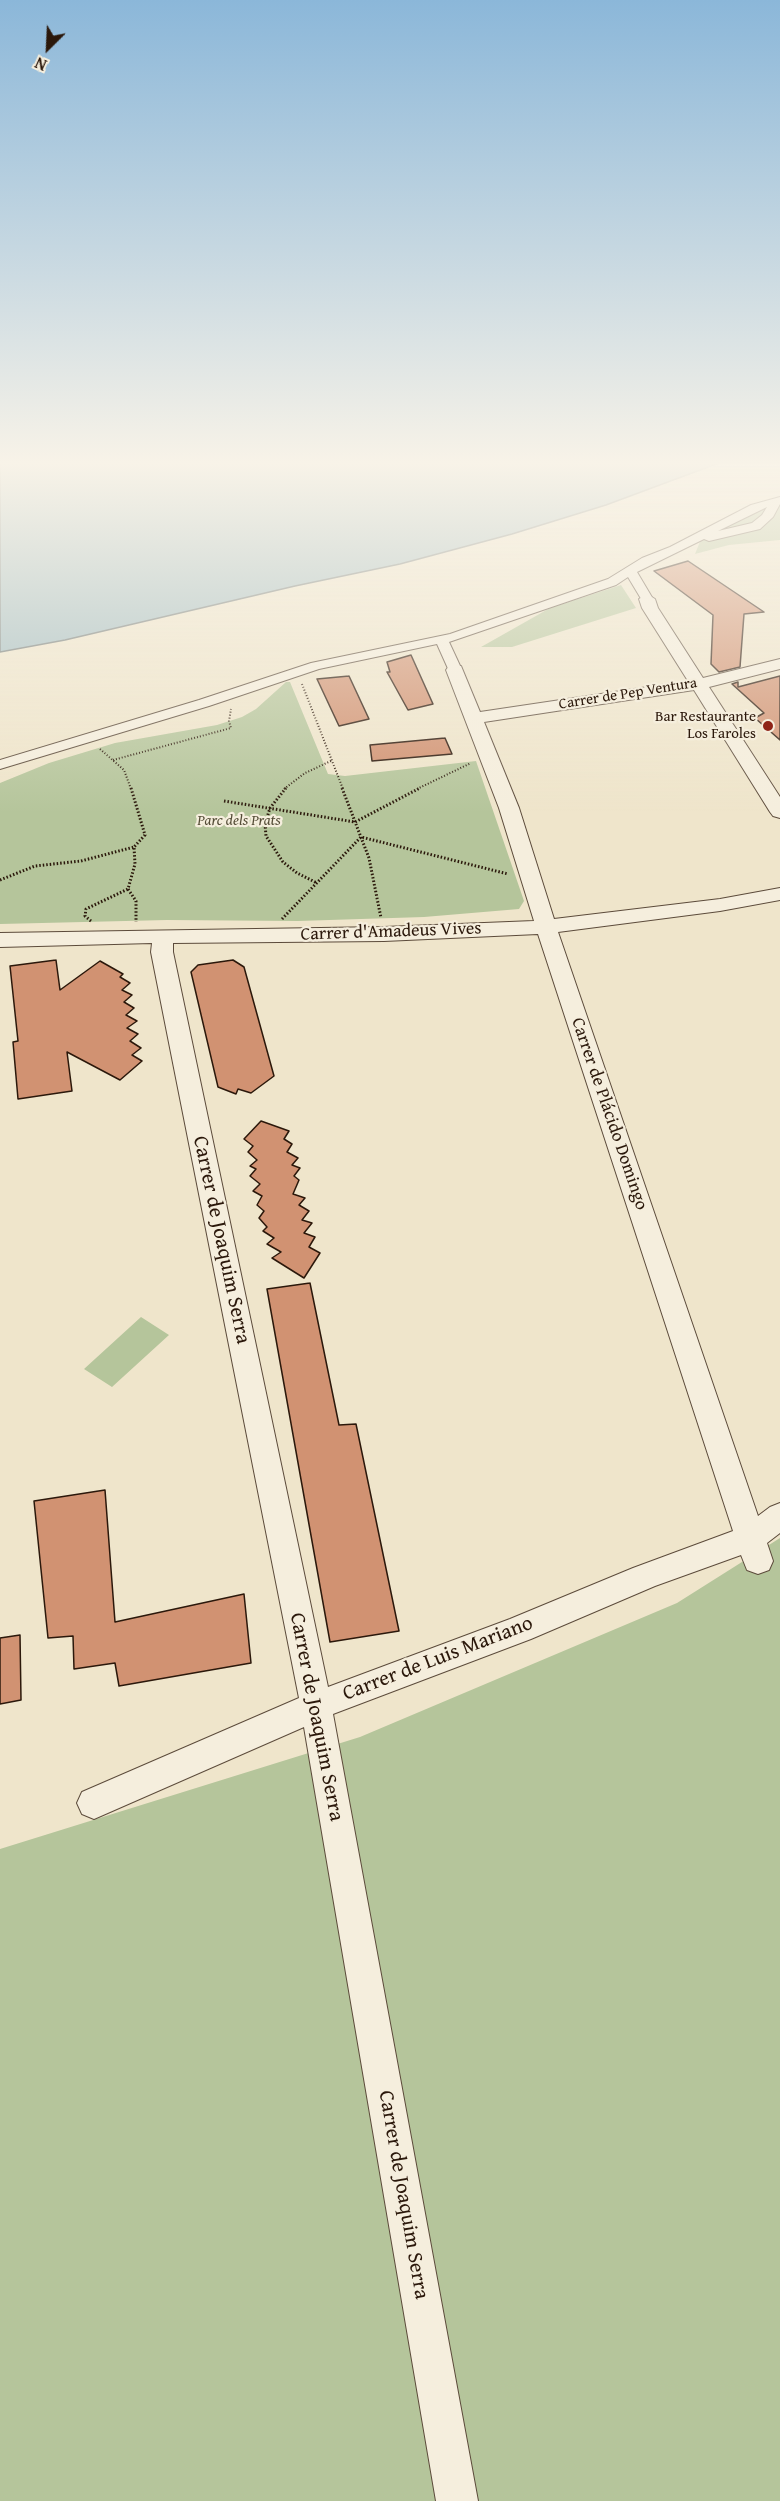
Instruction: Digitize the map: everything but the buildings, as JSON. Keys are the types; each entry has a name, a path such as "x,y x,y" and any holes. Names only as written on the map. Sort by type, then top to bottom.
{"street":[{"path":"0,765 316,666 441,639 616,580"},
{"path":"636,580 650,608 780,812"},
{"path":"441,639 455,670"},
{"name":"Carrer de Pep Ventura","path":"474,718 698,684 780,664"},
{"name":"Carrer de Plácido Domingo","path":"455,670 509,808 546,927 755,1550"},
{"name":"Carrer d'Amadeus Vives","path":"0,940 384,934 546,927 720,905 780,894"},
{"name":"Carrer de Joaquim Serra","path":"163,936 162,951 316,1706 457,2501"},
{"name":"Carrer de Luis Mariano","path":"94,1803 316,1706 510,1633 644,1577 755,1550 780,1516"}],"path":[{"path":"297,673 369,858 382,922"},
{"path":"113,760 231,728 229,721 234,693"},
{"path":"0,880 35,866 81,861 134,847 145,835 140,813 124,770 88,739"},
{"path":"317,883 297,873 283,862 273,849 265,824 275,799 291,783 331,761"},
{"path":"224,801 355,822 464,765 480,761"},
{"path":"279,924 361,837"},
{"path":"361,837 509,874"},
{"path":"95,923 85,916 86,909 128,889 135,864 134,847"},
{"path":"128,889 136,901 136,923"}],"green space":[{"path":"621,585 636,608 512,647 481,647 550,608"},
{"name":"Parc dels Prats","path":"286,682 290,682 328,774 345,776 476,761 524,901 519,909 424,917 298,921 167,920 0,924 0,783 49,763 115,743 217,725 242,717 256,709"},
{"path":"141,1317 169,1335 112,1387 84,1369"},
{"path":"780,1538 780,2501 0,2501 0,1849 360,1737 677,1603"}],"water":[{"path":"0,580 325,580 65,640 0,652"}],"place":[{"name":"Bar Restaurante Los Faroles","path":"768,726"}]}
